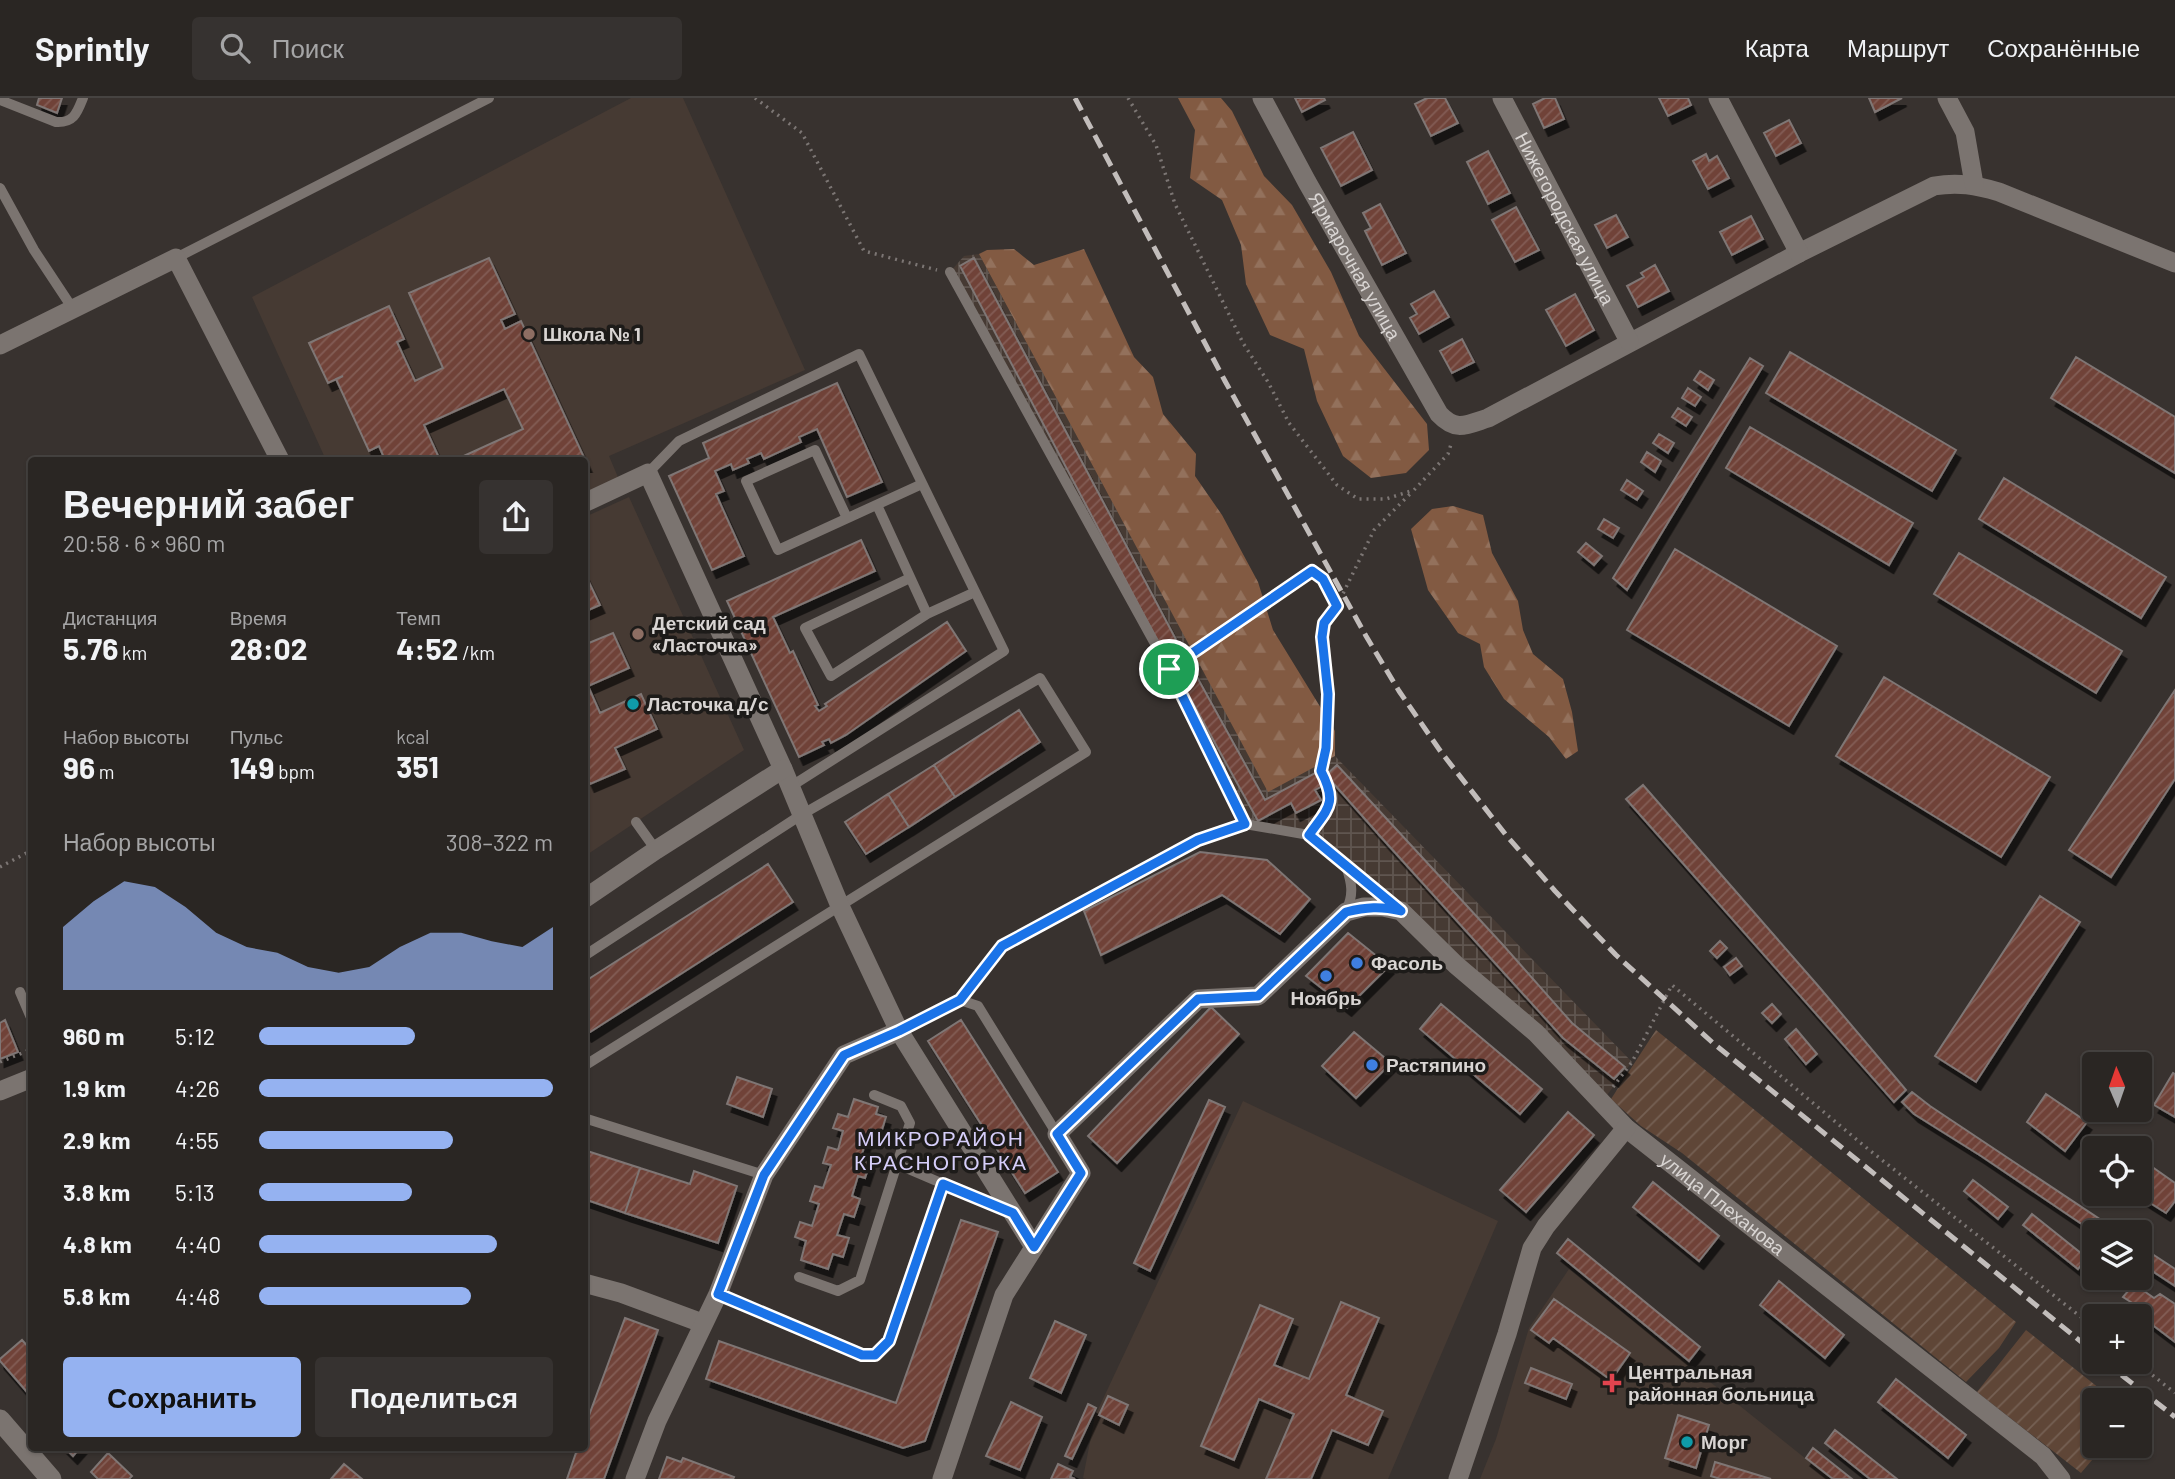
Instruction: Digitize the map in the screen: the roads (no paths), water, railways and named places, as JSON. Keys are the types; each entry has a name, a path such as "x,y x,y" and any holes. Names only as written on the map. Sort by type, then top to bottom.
{"main road":[{"path":"0,1420 51,1479"}],"street":[{"name":"Ярмарочная улица","path":"1262,98 1439,414 1447,422 1466,426 1488,418 1629,341"},
{"name":"Нижегородская улица","path":"1502,98 1629,341"},
{"path":"1718,98 1799,253"},
{"path":"1947,98 1965,132 1974,184"},
{"path":"1629,341 1934,186 1954,182 1974,184 1999,192 2175,263"},
{"path":"0,345 176,258 278,457"},
{"path":"588,501 648,472 787,778 840,906 899,1031 1034,1247"},
{"path":"588,896 656,850 787,778"},
{"path":"942,1479 1004,1295 1081,1173 1057,1134 1198,999 1258,996 1346,912 1364,907 1401,911"},
{"name":"улица Плеханова","path":"1401,911 1456,965 1536,1033 1626,1128 2043,1456 2061,1479"},
{"path":"635,1479 657,1421 718,1294 764,1175 844,1055 899,1031"},
{"path":"0,1091 28,1080"},
{"path":"1458,1479 1507,1334 1532,1248 1626,1128"},
{"path":"588,1284 621,1293 702,1323"}],"lane":[{"path":"0,100 56,122 66,123 75,116 83,98"},
{"path":"176,258 489,98"},
{"path":"0,188 34,250 74,310"},
{"path":"950,272 1169,669 1245,824"},
{"path":"648,472 679,441 859,354 1004,651 787,778"},
{"path":"847,518 815,450 746,481 778,550 922,484"},
{"path":"877,505 927,614"},
{"path":"910,578 805,628 831,676 927,614 975,592"},
{"path":"588,953 801,815 1040,678 1086,752 588,1064"},
{"path":"636,822 656,850"},
{"path":"899,1031 960,1000 1002,946 1198,840 1245,824 1309,835 1401,911"},
{"path":"1346,865 1353,898 1346,912"},
{"path":"20,992 28,1011"},
{"path":"960,1000 978,1006 1057,1134"},
{"path":"799,1277 838,1291 860,1280 899,1165 910,1123 901,1106 874,1095"},
{"path":"588,1119 764,1175"},
{"path":"899,1165 1013,1213"},
{"path":"718,1294 862,1355 875,1355 889,1341 943,1184"}],"railway":[{"path":"1075,98 1225,381 1366,636 1399,691 1441,752 1506,835 1616,955 1713,1043 2082,1342"},
{"path":"2120,1374 2175,1417"}],"place":[{"name":"Школа № 1","path":"529,334"},
{"name":"Детский сад «Ласточка»","path":"638,634"},
{"name":"Ласточка д/с","path":"633,704"},
{"name":"Фасоль","path":"1357,963"},
{"name":"Ноябрь","path":"1326,976"},
{"name":"Растяпино","path":"1372,1065"},
{"name":"Центральная районная больница","path":"1612,1383"},
{"name":"Морг","path":"1687,1442"}],"district":[{"name":"МИКРОРАЙОН КРАСНОГОРКА","path":"941,1151"}]}
